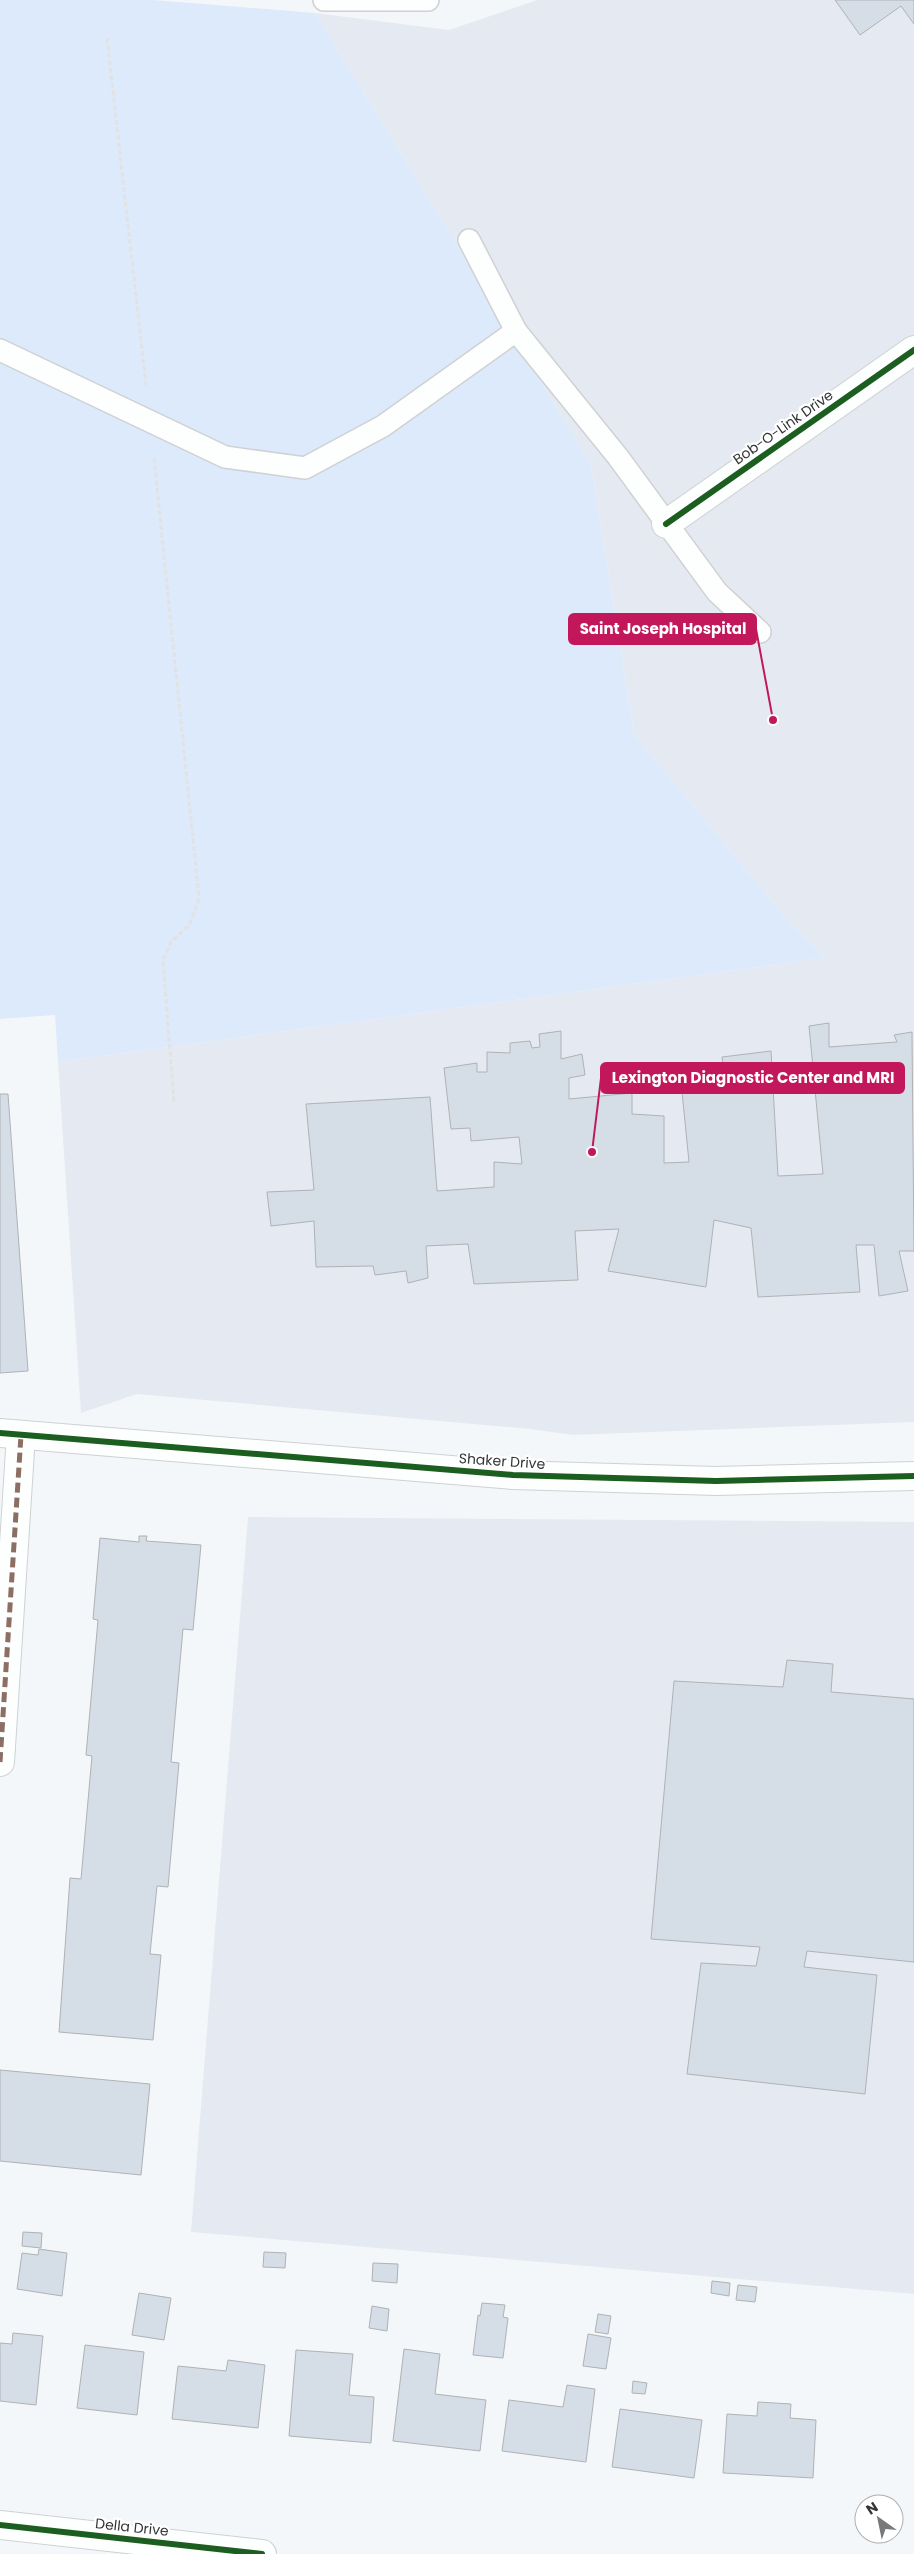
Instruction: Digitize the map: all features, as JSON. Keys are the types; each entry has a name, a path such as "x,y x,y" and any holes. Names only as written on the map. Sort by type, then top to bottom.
{"street":[{"name":"Bob-O-Link Drive","path":"666,524 914,350"},
{"name":"Shaker Drive","path":"10,1434 513,1475 716,1482 914,1476"},
{"path":"0,1762 10,1434"},
{"name":"Della Drive","path":"0,2525 262,2554"}],"lane":[{"path":"324,0 428,0"},
{"path":"469,240 516,331 618,456 717,592 760,632"},
{"path":"0,350 225,458 305,468 383,426 516,331"}],"path":[{"path":"107,38 150,422 199,898 190,924 171,942 163,960 174,1102"}],"shaded area":[{"path":"0,0 153,0 315,13 591,464 634,735 792,925 825,958 58,1062 55,1015 0,1019"},
{"path":"537,0 914,0 914,1422 573,1435 530,1429 137,1394 81,1413 58,1062 825,958 792,925 634,735 591,464 315,13 449,30"},
{"path":"248,1517 914,1522 914,2294 191,2232"}],"building":[{"path":"835,0 914,0 914,24 901,6 860,35"},
{"path":"829,1023 829,1047 897,1042 894,1035 912,1032 914,1251 899,1251 908,1291 879,1296 874,1245 856,1245 860,1292 758,1297 751,1228 714,1220 706,1287 608,1271 619,1229 575,1231 578,1280 474,1284 468,1244 426,1246 428,1278 408,1283 406,1271 375,1275 373,1266 316,1267 314,1221 271,1226 267,1192 314,1190 306,1104 430,1097 437,1191 494,1187 494,1162 522,1164 519,1137 471,1141 470,1128 451,1129 444,1068 477,1063 477,1072 487,1072 487,1052 510,1053 510,1043 530,1041 532,1048 540,1047 539,1034 561,1031 561,1059 582,1054 585,1075 569,1078 569,1099 632,1093 632,1114 664,1116 664,1163 689,1162 682,1092 726,1089 722,1057 771,1051 778,1176 823,1174 809,1026"},
{"path":"0,1094 8,1094 28,1371 0,1373"},
{"path":"139,1536 147,1536 146,1541 201,1545 193,1630 183,1629 171,1762 179,1763 168,1887 157,1886 150,1954 161,1955 153,2040 59,2032 70,1878 81,1879 92,1756 86,1755 98,1620 93,1619 100,1538 139,1542"},
{"path":"787,1660 833,1664 831,1692 914,1699 914,1962 807,1951 804,1967 877,1975 865,2094 687,2074 701,1963 756,1966 760,1947 651,1939 674,1681 783,1687"},
{"path":"0,2070 150,2084 141,2175 0,2161"},
{"path":"23,2232 42,2233 41,2248 22,2246"},
{"path":"39,2249 67,2253 62,2296 17,2289 22,2253 38,2255"},
{"path":"264,2252 286,2253 285,2268 263,2267"},
{"path":"373,2263 398,2264 397,2283 372,2281"},
{"path":"712,2281 730,2283 729,2296 711,2293"},
{"path":"738,2285 757,2287 755,2302 736,2300"},
{"path":"139,2293 171,2298 164,2340 132,2335"},
{"path":"482,2303 505,2305 503,2317 508,2318 503,2358 473,2355 478,2315 480,2316"},
{"path":"372,2306 389,2309 387,2331 369,2328"},
{"path":"598,2314 611,2316 608,2334 595,2332"},
{"path":"13,2333 43,2336 36,2405 0,2401 0,2343 12,2344"},
{"path":"588,2334 611,2338 606,2369 583,2366"},
{"path":"85,2345 144,2352 137,2415 77,2408"},
{"path":"404,2349 440,2354 435,2394 486,2400 480,2451 393,2441"},
{"path":"296,2350 353,2354 349,2395 374,2397 371,2443 289,2436"},
{"path":"228,2360 265,2365 258,2428 172,2419 178,2366 226,2371"},
{"path":"633,2381 647,2383 645,2394 632,2393"},
{"path":"567,2385 595,2389 586,2462 502,2451 509,2400 563,2407"},
{"path":"758,2402 791,2404 790,2418 816,2420 813,2478 723,2473 727,2414 757,2416"},
{"path":"620,2409 702,2420 694,2478 612,2467"}],"marked path":[{"path":"0,1762 21,1435"}],"cycle path":[{"path":"666,524 914,350"},
{"path":"0,1433 513,1475 716,1481 914,1476"},
{"path":"0,2525 262,2554"}],"place":[{"name":"Saint Joseph Hospital","path":"773,720"},
{"name":"Lexington Diagnostic Center and MRI","path":"592,1152"}]}
